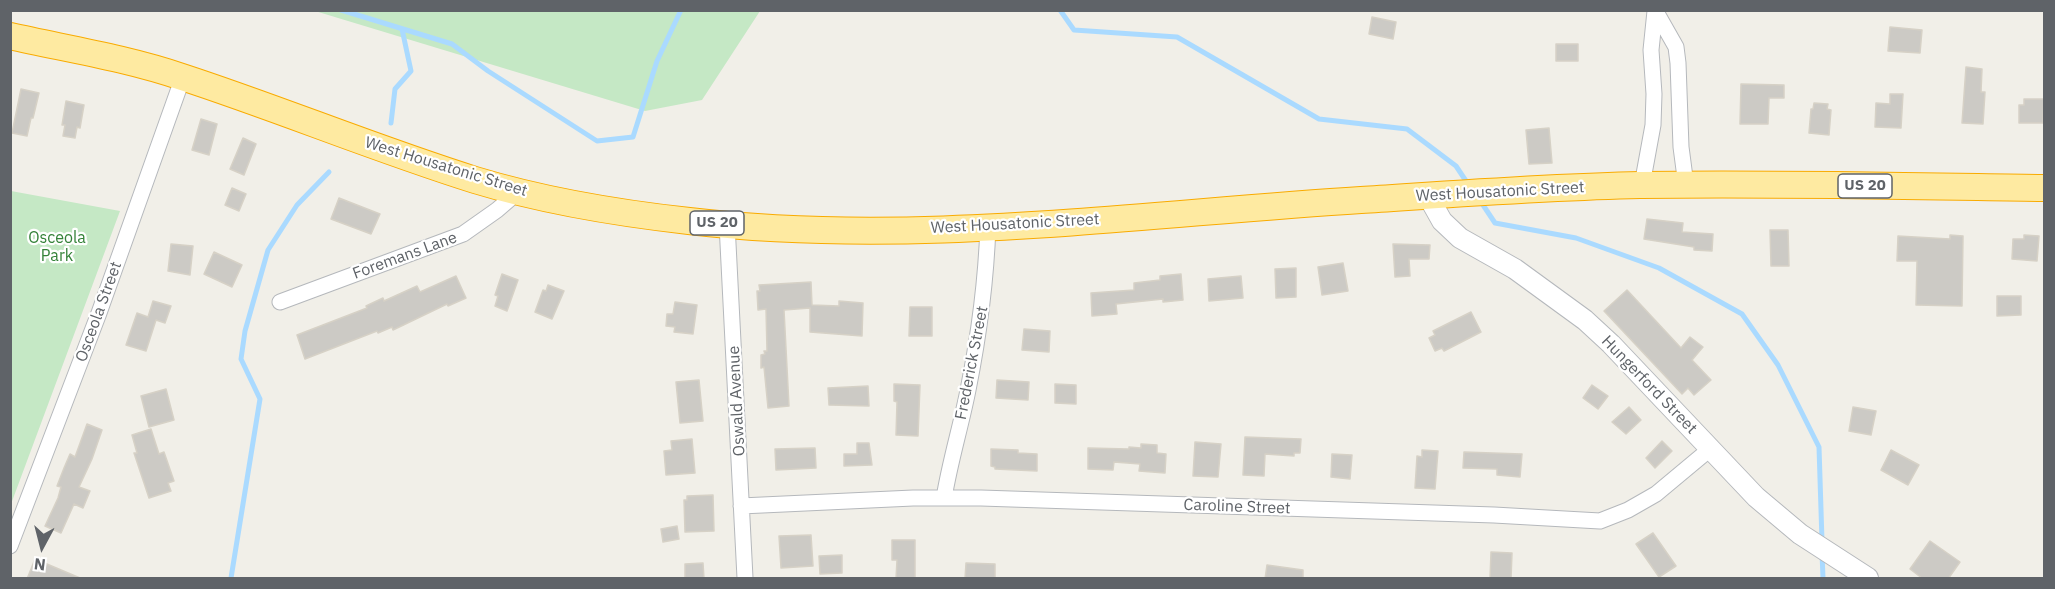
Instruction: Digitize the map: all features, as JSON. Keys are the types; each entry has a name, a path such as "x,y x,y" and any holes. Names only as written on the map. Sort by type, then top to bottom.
{"highway":[{"name":"West Housatonic Street","path":"10,36 114,58 183,77 379,148 477,180 519,191 626,212 727,224 837,230 900,230 1642,185 2044,188"}],"street":[{"path":"1642,185 1653,125 1654,94 1651,50 1655,11"},
{"path":"1655,11 1676,46 1686,185"},
{"name":"Osceola Street","path":"10,546 99,313 183,77"},
{"name":"Foremans Lane","path":"280,302 463,234 519,191"},
{"name":"Hungerford Street","path":"1438,196 1442,221 1460,238 1515,269 1585,321 1611,344 1756,497 1800,534 1868,579"},
{"name":"Oswald Avenue","path":"727,224 745,579"},
{"name":"Frederick Street","path":"944,498 948,470 968,390 982,310 988,226"},
{"name":"Caroline Street","path":"741,506 944,498 1494,515 1600,521 1628,510 1656,494 1710,449"}],"green space":[{"path":"315,11 760,11 702,100 645,111"},
{"name":"Osceola Park","path":"10,191 120,211 11,504"}],"building":[{"path":"1372,17 1396,22 1393,39 1369,34"},
{"path":"1890,27 1922,30 1920,53 1888,51"},
{"path":"1556,44 1578,44 1578,61 1556,61"},
{"path":"1966,67 1982,69 1981,92 1985,92 1983,124 1962,123"},
{"path":"1741,84 1784,85 1784,98 1769,98 1768,124 1740,124"},
{"path":"21,89 39,93 27,136 12,133"},
{"path":"1890,94 1903,94 1901,128 1875,127 1876,103 1890,104"},
{"path":"2024,99 2044,99 2043,123 2019,123 2019,105 2024,105"},
{"path":"66,101 84,105 80,128 77,127 75,138 63,136 65,125 62,125"},
{"path":"1814,103 1828,104 1827,109 1831,110 1829,135 1809,133 1811,109"},
{"path":"201,119 217,124 209,155 192,150"},
{"path":"1549,128 1552,163 1529,164 1526,130"},
{"path":"243,138 256,144 244,175 230,169"},
{"path":"232,188 246,194 239,211 225,205"},
{"path":"339,198 380,214 371,234 331,219"},
{"path":"1647,219 1683,223 1682,232 1713,234 1712,251 1694,250 1694,247 1644,239"},
{"path":"1770,230 1788,230 1789,266 1771,266"},
{"path":"1950,235 1963,236 1962,306 1916,305 1917,261 1897,261 1898,236 1950,239"},
{"path":"2024,235 2039,236 2037,261 2012,259 2013,239 2024,239"},
{"path":"171,244 193,246 190,275 168,271"},
{"path":"1393,244 1430,245 1429,259 1409,259 1410,276 1395,277"},
{"path":"214,252 242,265 232,287 204,274"},
{"path":"1343,263 1348,291 1322,295 1318,267"},
{"path":"1296,268 1296,297 1276,298 1275,269"},
{"path":"502,274 518,280 507,311 495,306 498,296 495,295"},
{"path":"1181,274 1183,300 1163,302 1163,299 1116,304 1117,314 1092,316 1091,293 1134,290 1134,283 1160,280 1160,276"},
{"path":"456,276 466,298 448,306 447,304 393,330 392,327 378,333 377,331 305,359 297,335 367,308 366,306 383,298 384,301 417,286 420,292"},
{"path":"1241,276 1243,298 1209,301 1208,279"},
{"path":"811,282 812,305 839,306 839,301 863,303 862,336 810,332 810,308 784,310 789,406 768,408 764,367 761,368 761,355 767,351 766,309 758,310 759,285"},
{"path":"548,285 564,291 552,319 535,312 543,290 546,291"},
{"path":"1627,290 1681,348 1690,337 1703,347 1692,360 1711,380 1694,395 1688,388 1682,394 1604,311"},
{"path":"1997,296 2021,296 2021,315 1997,316"},
{"path":"153,301 171,306 165,323 156,320 146,351 126,345 137,313 148,317"},
{"path":"675,302 697,305 693,334 674,332 675,327 666,326 667,314 673,314"},
{"path":"910,307 932,307 932,336 909,336"},
{"path":"1471,312 1481,332 1444,351 1442,348 1435,351 1429,338 1435,335 1433,331"},
{"path":"1024,329 1050,331 1049,352 1022,350"},
{"path":"699,380 703,421 680,423 676,382"},
{"path":"997,380 1029,382 1028,400 996,398"},
{"path":"894,384 920,385 918,436 896,435 897,402 894,401"},
{"path":"1055,384 1076,385 1076,404 1055,403"},
{"path":"1592,385 1608,396 1598,409 1583,398"},
{"path":"868,386 869,406 829,405 828,388"},
{"path":"166,389 174,420 149,427 141,396"},
{"path":"1629,407 1641,420 1626,434 1612,422"},
{"path":"1853,407 1876,411 1871,435 1849,431"},
{"path":"87,424 102,430 79,487 90,491 83,508 74,504 61,533 45,526 58,498 61,487 57,486 64,468 70,454 75,457"},
{"path":"151,429 159,454 164,452 174,481 168,483 171,491 149,498 134,453 137,453 132,435"},
{"path":"1245,437 1301,439 1300,453 1294,453 1294,456 1265,454 1264,476 1243,475"},
{"path":"692,439 695,473 666,475 664,451 672,450 671,441"},
{"path":"1662,441 1672,451 1655,468 1646,458"},
{"path":"1195,442 1221,444 1218,477 1193,476"},
{"path":"857,443 869,443 872,465 844,466 844,454 857,454"},
{"path":"1141,444 1157,445 1157,453 1166,454 1165,473 1139,471 1140,464 1114,462 1113,470 1088,469 1088,448 1129,449 1129,447 1141,448"},
{"path":"815,448 816,468 776,470 775,449"},
{"path":"991,449 1018,450 1018,453 1037,454 1037,471 995,469 991,466"},
{"path":"1422,450 1438,451 1435,489 1415,488 1417,456 1422,457"},
{"path":"1891,450 1919,465 1908,485 1881,470"},
{"path":"1464,452 1522,454 1520,477 1497,475 1497,469 1463,468"},
{"path":"1332,454 1352,455 1350,479 1331,477"},
{"path":"713,495 714,531 685,532 684,500 687,500 687,496"},
{"path":"677,526 679,539 663,542 661,529"},
{"path":"1653,533 1676,566 1659,577 1636,544"},
{"path":"811,535 813,566 781,568 779,536"},
{"path":"892,540 915,540 915,579 896,579 897,560 892,560"},
{"path":"1930,541 1960,562 1948,579 1923,579 1910,569"},
{"path":"1491,552 1512,553 1511,579 1490,579"},
{"path":"842,555 842,573 820,574 819,556"},
{"path":"35,559 80,578 80,579 27,579"},
{"path":"703,563 704,579 685,579 685,564"},
{"path":"966,563 995,564 995,579 965,579"},
{"path":"1267,565 1303,570 1303,579 1265,579"}],"waterway":[{"path":"341,10 452,44 488,71 597,141 633,137 657,61 681,10"},
{"path":"1060,10 1074,30 1177,37 1319,119 1407,129 1456,166 1468,184"},
{"path":"391,123 395,89 411,71 402,29"},
{"path":"231,578 260,399 241,359 245,331 268,250 297,205 329,172"},
{"path":"1479,199 1495,223 1576,238 1659,268 1742,314 1778,365 1819,447 1822,541"},
{"path":"1822,553 1823,578"}]}
